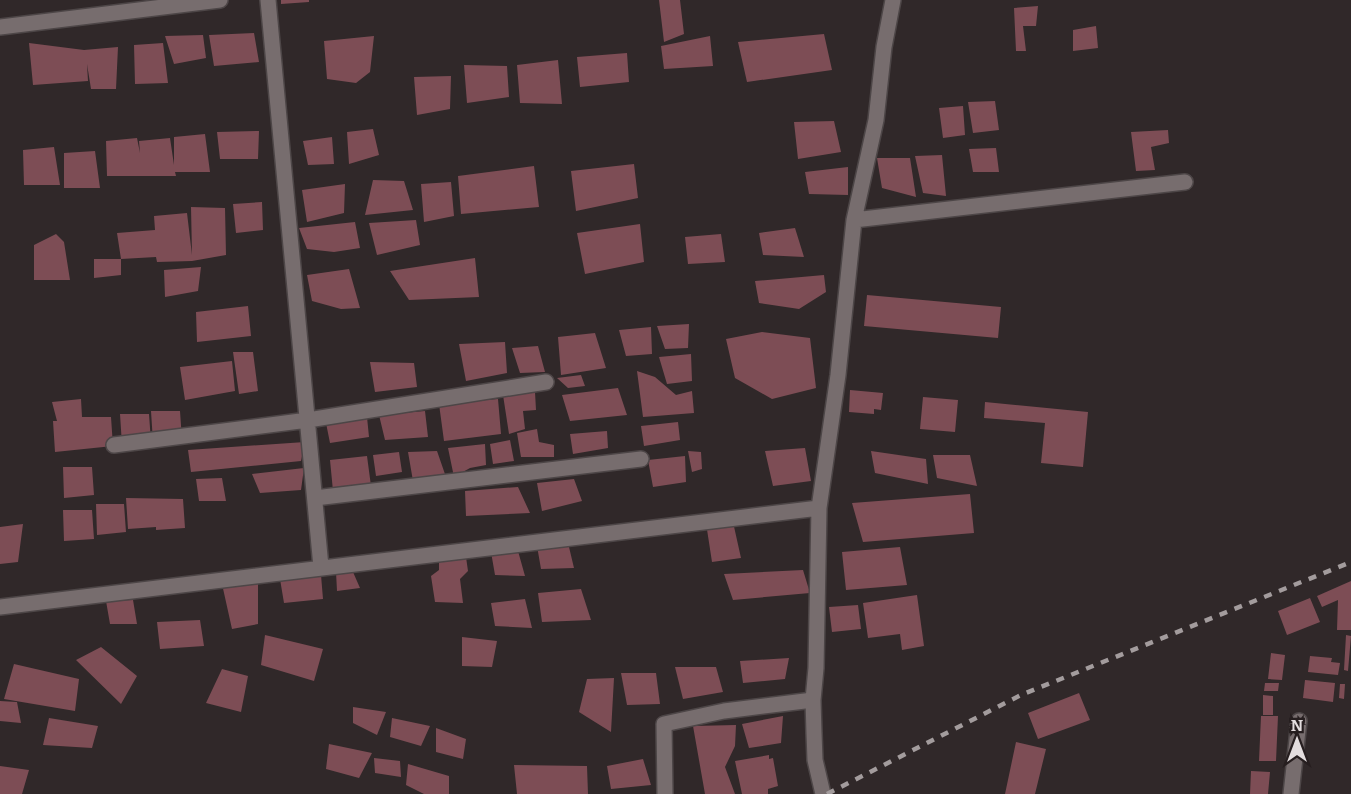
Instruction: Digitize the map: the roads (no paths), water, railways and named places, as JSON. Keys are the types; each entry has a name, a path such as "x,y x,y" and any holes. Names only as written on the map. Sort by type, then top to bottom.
{"street":[{"path":"0,27 220,0"},
{"path":"268,0 321,567"},
{"path":"823,794 815,760 813,700 816,668 819,508 838,375 855,220 876,120 884,47 893,0"},
{"path":"855,220 1185,182"},
{"path":"114,445 308,420 546,382"},
{"path":"315,498 641,459"},
{"path":"0,607 819,508"},
{"path":"665,794 664,724 724,711 813,700"},
{"path":"1291,794 1299,721"}],"railway":[{"path":"827,794 1021,695 1351,562"}]}
